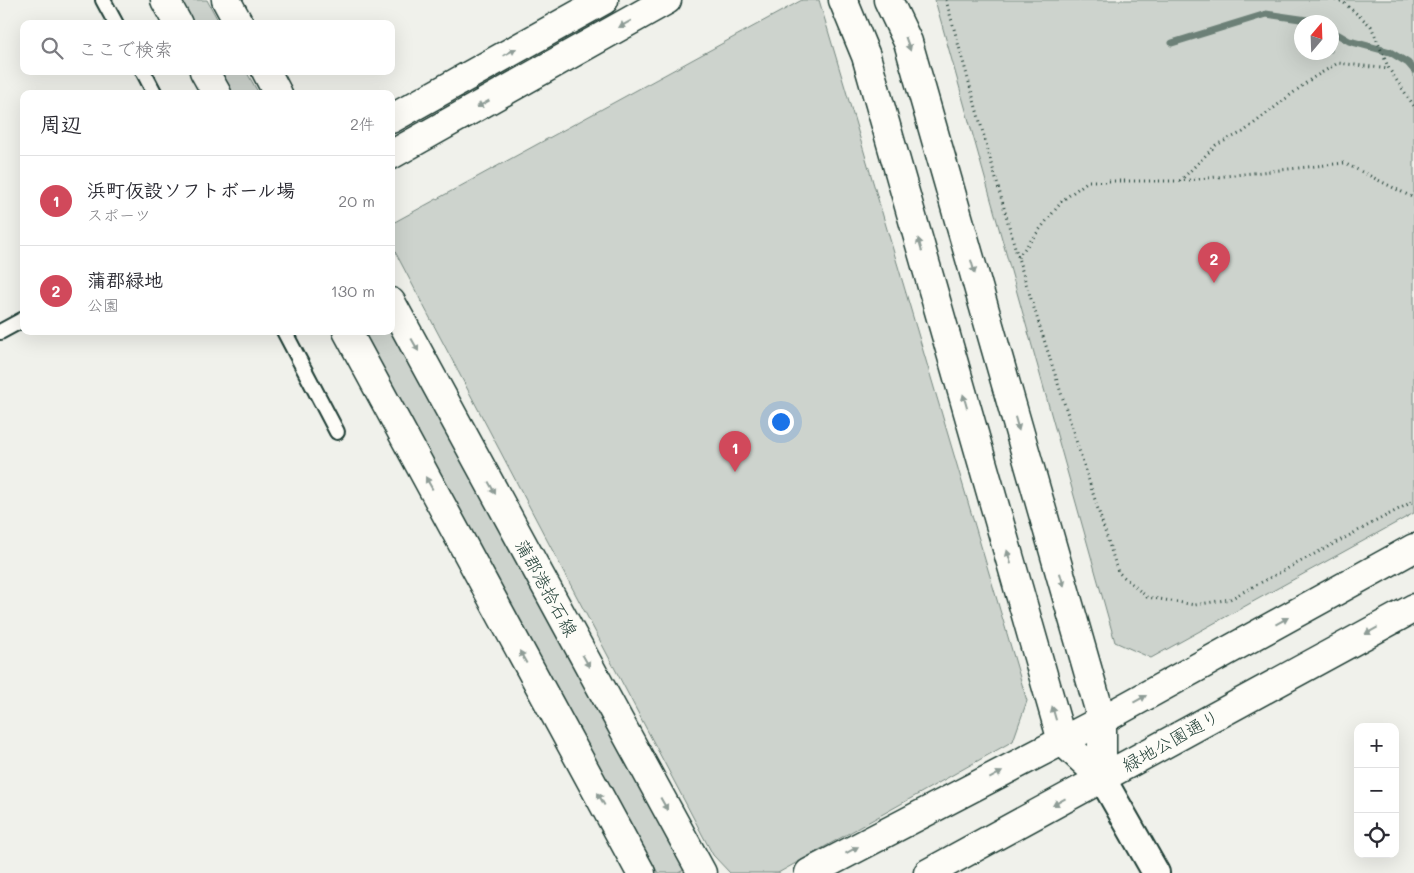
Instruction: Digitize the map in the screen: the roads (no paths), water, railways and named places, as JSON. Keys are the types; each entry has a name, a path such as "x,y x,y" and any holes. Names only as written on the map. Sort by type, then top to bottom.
{"street":[{"path":"165,0 176,20"},
{"path":"226,0 237,20"},
{"path":"395,117 604,0"},
{"path":"395,153 667,0"},
{"path":"843,0 866,56 1062,741 1102,778 1156,873"},
{"path":"888,0 908,42 1102,720 1102,778"},
{"path":"206,75 215,90"},
{"path":"268,75 276,90"},
{"name":"蒲郡港拾石線","path":"395,309 702,873"},
{"path":"349,335 641,873"},
{"path":"809,873 1102,720 1414,548"},
{"name":"緑地公園通り","path":"928,873 1414,608"}],"lane":[{"path":"103,0 114,20"},
{"path":"145,75 153,90"},
{"path":"0,332 20,321"},
{"path":"286,335 337,432"}],"waterway":[{"path":"1172,43 1266,14 1294,18"},
{"path":"1339,35 1349,41 1390,52 1408,63 1414,70"}],"place":[{"name":"蒲郡緑地","path":"1214,283"},
{"name":"浜町仮設ソフトボール場","path":"735,472"}]}
